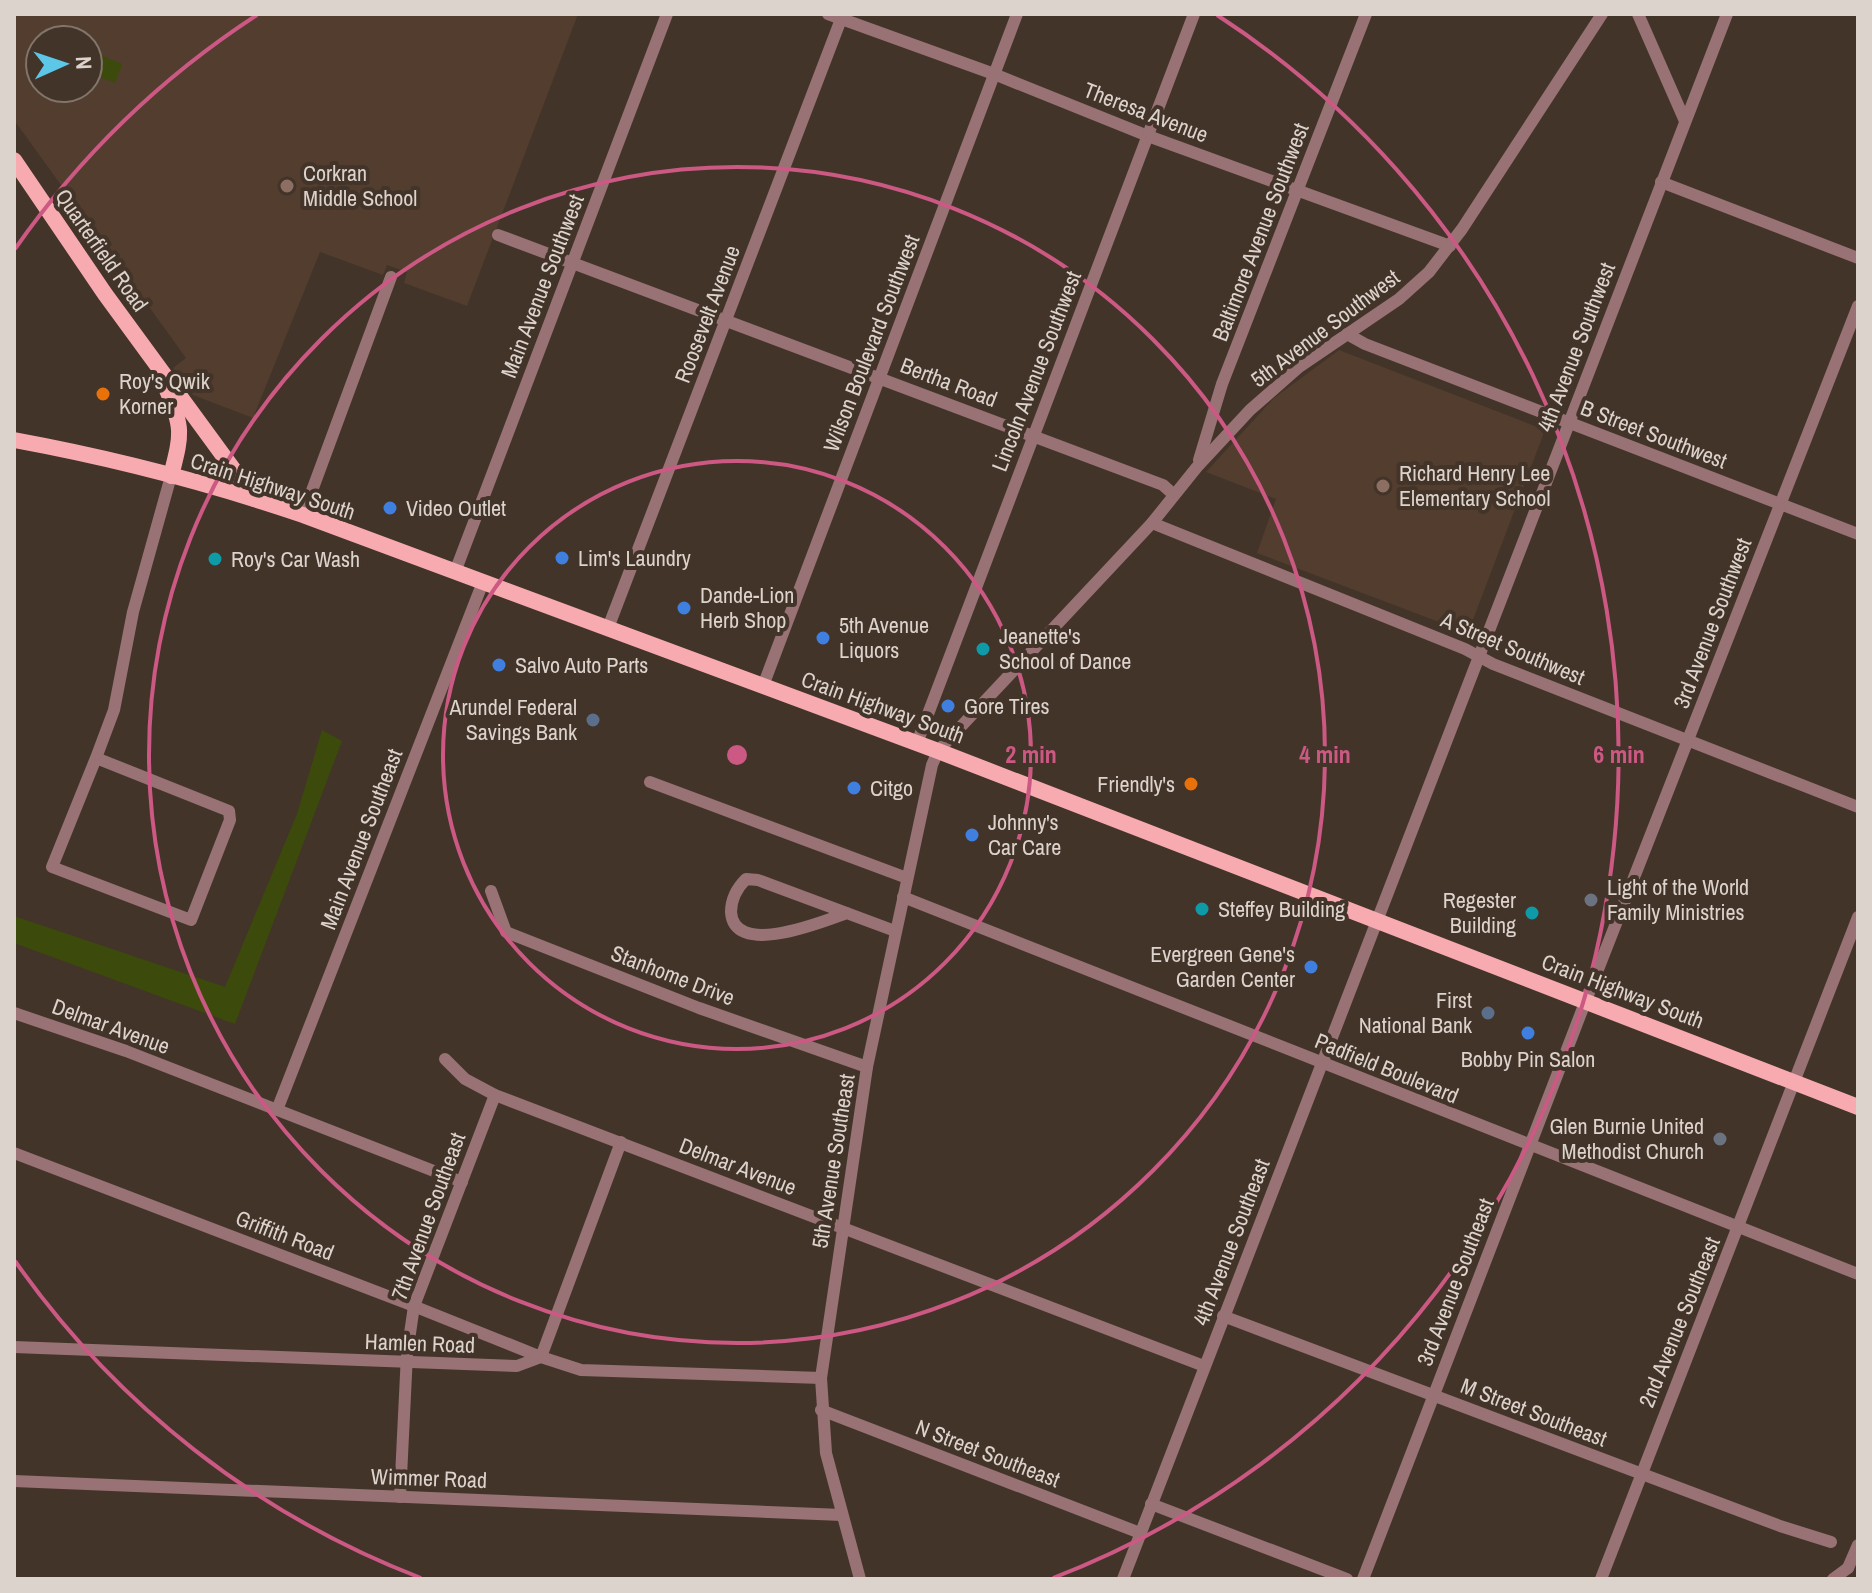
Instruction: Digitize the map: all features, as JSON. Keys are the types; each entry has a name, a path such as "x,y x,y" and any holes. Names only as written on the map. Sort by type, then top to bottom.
{"main road":[{"name":"Quarterfield Road","path":"14,160 255,499"},
{"name":"Quarterfield Road","path":"156,363 181,425 171,476"},
{"name":"Crain Highway South","path":"14,440 171,476 303,515 917,743 1858,1107"}],"street":[{"name":"Main Avenue Southwest","path":"455,572 667,14"},
{"name":"Theresa Avenue","path":"828,14 842,16 1148,136 1450,246"},
{"name":"Wilson Boulevard Southwest","path":"763,686 1017,14"},
{"name":"Lincoln Avenue Southwest","path":"917,743 1194,14"},
{"name":"Baltimore Avenue Southwest","path":"1197,467 1222,384 1366,14"},
{"name":"5th Avenue Southwest","path":"938,751 1152,523 1233,427 1281,382 1410,291 1429,272 1450,246 1602,14"},
{"path":"1638,14 1685,121"},
{"name":"4th Avenue Southwest","path":"1376,919 1727,14"},
{"name":"Roosevelt Avenue","path":"608,628 842,16"},
{"path":"1661,182 1858,258"},
{"name":"Bertha Road","path":"498,235 1163,485 1174,495"},
{"path":"303,515 391,277"},
{"name":"3rd Avenue Southwest","path":"1586,1000 1858,306"},
{"name":"B Street Southwest","path":"1347,334 1365,344 1858,534"},
{"path":"96,758 229,811 230,820 191,920 52,867 114,710 133,612 171,476"},
{"name":"A Street Southwest","path":"1152,523 1478,655 1493,664 1858,807"},
{"name":"Main Avenue Southeast","path":"277,1110 483,582"},
{"name":"5th Avenue Southeast","path":"860,1579 826,1453 821,1378 867,1067 932,765 938,751"},
{"path":"650,782 907,878"},
{"path":"847,913 803,930 765,934 741,932 735,928 731,911 736,888 746,879 758,880 847,913 895,931"},
{"name":"Stanhome Drive","path":"491,891 506,932 699,1008 867,1067"},
{"name":"Padfield Boulevard","path":"903,897 1858,1274"},
{"name":"2nd Avenue Southeast","path":"1601,1579 1858,917"},
{"name":"4th Avenue Southeast","path":"1123,1579 1376,919"},
{"name":"3rd Avenue Southeast","path":"1363,1579 1586,1000"},
{"name":"Delmar Avenue","path":"14,1013 126,1051 462,1182"},
{"name":"Delmar Avenue","path":"445,1059 465,1079 495,1095 1204,1366"},
{"name":"7th Avenue Southeast","path":"400,1497 406,1362 414,1306 495,1095"},
{"path":"621,1142 541,1357 581,1370 821,1378"},
{"name":"Griffith Road","path":"14,1153 541,1357"},
{"name":"M Street Southeast","path":"1223,1316 1780,1526 1831,1542"},
{"name":"Hamlen Road","path":"14,1347 517,1366 541,1357"},
{"name":"N Street Southeast","path":"821,1410 1140,1533"},
{"name":"Wimmer Road","path":"14,1481 842,1515"},
{"path":"1151,1504 1347,1579"},
{"path":"1833,1579 1852,1574 1858,1545"}],"shaded area":[{"name":"Corkran Middle School","path":"14,14 578,14 467,306 404,283 407,272 387,265 383,275 320,252 253,418 193,395 173,368 186,358 14,120"},
{"name":"Richard Henry Lee Elementary School","path":"1339,350 1545,430 1468,633 1257,553 1276,499 1206,472 1274,398"}],"green space":[{"path":"104,57 122,64 115,83 104,79"},
{"path":"322,730 342,741 235,1024 14,943 14,916 225,987 297,814"}],"place":[{"name":"Corkran Middle School","path":"287,186"},
{"name":"Roy's Qwik Korner","path":"103,394"},
{"name":"Richard Henry Lee Elementary School","path":"1383,486"},
{"name":"Video Outlet","path":"390,508"},
{"name":"Lim's Laundry","path":"562,558"},
{"name":"Roy's Car Wash","path":"215,559"},
{"name":"Dande-Lion Herb Shop","path":"684,608"},
{"name":"5th Avenue Liquors","path":"823,638"},
{"name":"Jeanette's School of Dance","path":"983,649"},
{"name":"Salvo Auto Parts","path":"499,665"},
{"name":"Gore Tires","path":"948,706"},
{"name":"Arundel Federal Savings Bank","path":"593,720"},
{"name":"Friendly's","path":"1191,784"},
{"name":"Citgo","path":"854,788"},
{"name":"Johnny's Car Care","path":"972,835"},
{"name":"Light of the World Family Ministries","path":"1591,900"},
{"name":"Steffey Building","path":"1202,909"},
{"name":"Regester Building","path":"1532,913"},
{"name":"Evergreen Gene's Garden Center","path":"1311,967"},
{"name":"First National Bank","path":"1488,1013"},
{"name":"Bobby Pin Salon","path":"1528,1033"},
{"name":"Glen Burnie United Methodist Church","path":"1720,1139"}]}
